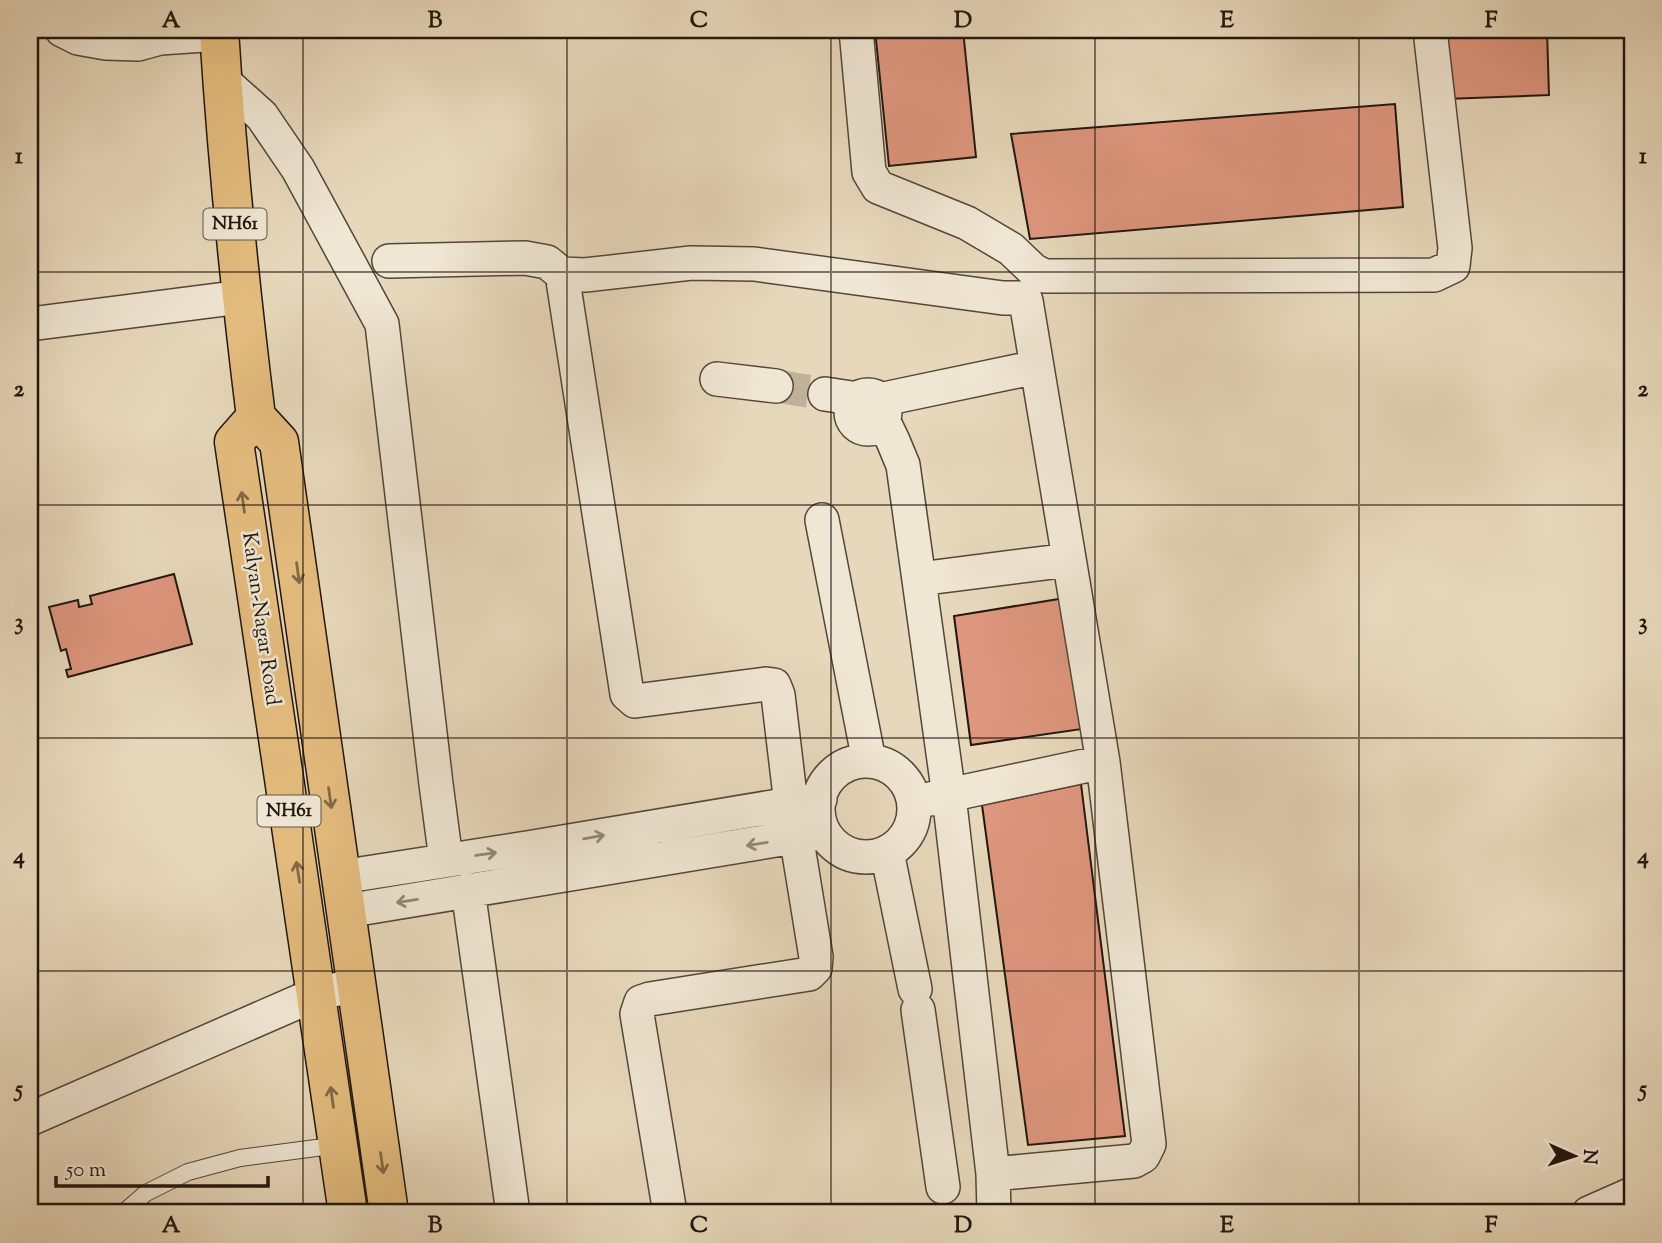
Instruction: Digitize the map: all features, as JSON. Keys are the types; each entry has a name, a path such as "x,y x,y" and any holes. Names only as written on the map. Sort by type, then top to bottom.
{"highway":[{"name":"NH61","path":"219,32 242,297 256,417"},
{"path":"256,417 279,442 389,1213"},
{"name":"Kalyan-Nagar Road","path":"256,417 234,442 348,1213"}],"street":[{"path":"62,30 78,38 138,44 160,38 219,32"},
{"path":"856,30 869,172 878,187 967,223 1011,249 1033,270 1044,276 1058,276 1434,275 1453,266 1455,248 1430,30"},
{"path":"222,80 262,116 298,169 382,324 446,860"},
{"path":"389,261 525,258 547,262 562,274 584,275 691,263 754,264 1019,298 1026,302 1103,762 1149,1144 1143,1156 1134,1161 993,1174"},
{"path":"562,274 627,694 635,701 774,685 805,802 810,835 817,957 815,968 808,974 650,999 642,1002 637,1014 670,1213"},
{"path":"30,324 242,297"},
{"path":"825,394 873,406 1037,367"},
{"path":"717,379 776,386"},
{"path":"873,406 903,465 949,796 993,1174 994,1213"},
{"path":"822,520 869,761"},
{"path":"919,579 1069,560"},
{"path":"869,761 885,765 898,774 908,787 914,803 913,819 907,834 896,847 882,855 851,855 837,848 827,837 810,835 468,891 343,894 446,860 805,802 821,793 828,779 839,769 854,762 869,761"},
{"path":"914,803 1103,762"},
{"path":"887,852 916,999 943,1188"},
{"path":"468,891 513,1213"},
{"path":"30,1119 316,994 356,985"},
{"path":"1589,1213 1632,1194"}],"lane":[{"path":"124,1213 146,1193 188,1172 240,1158 339,1145"}],"building":[{"path":"875,30 963,30 976,157 889,166"},
{"path":"1443,30 1547,30 1549,95 1446,99"},
{"path":"1395,104 1403,207 1030,239 1011,134"},
{"path":"174,574 192,644 68,677 66,670 71,669 66,649 61,651 49,607 78,600 79,607 92,604 90,596"},
{"path":"1065,598 1082,729 971,745 954,616"},
{"path":"1081,784 1125,1136 1028,1145 982,805"}],"tunnel":[{"path":"776,386 825,394"}]}
